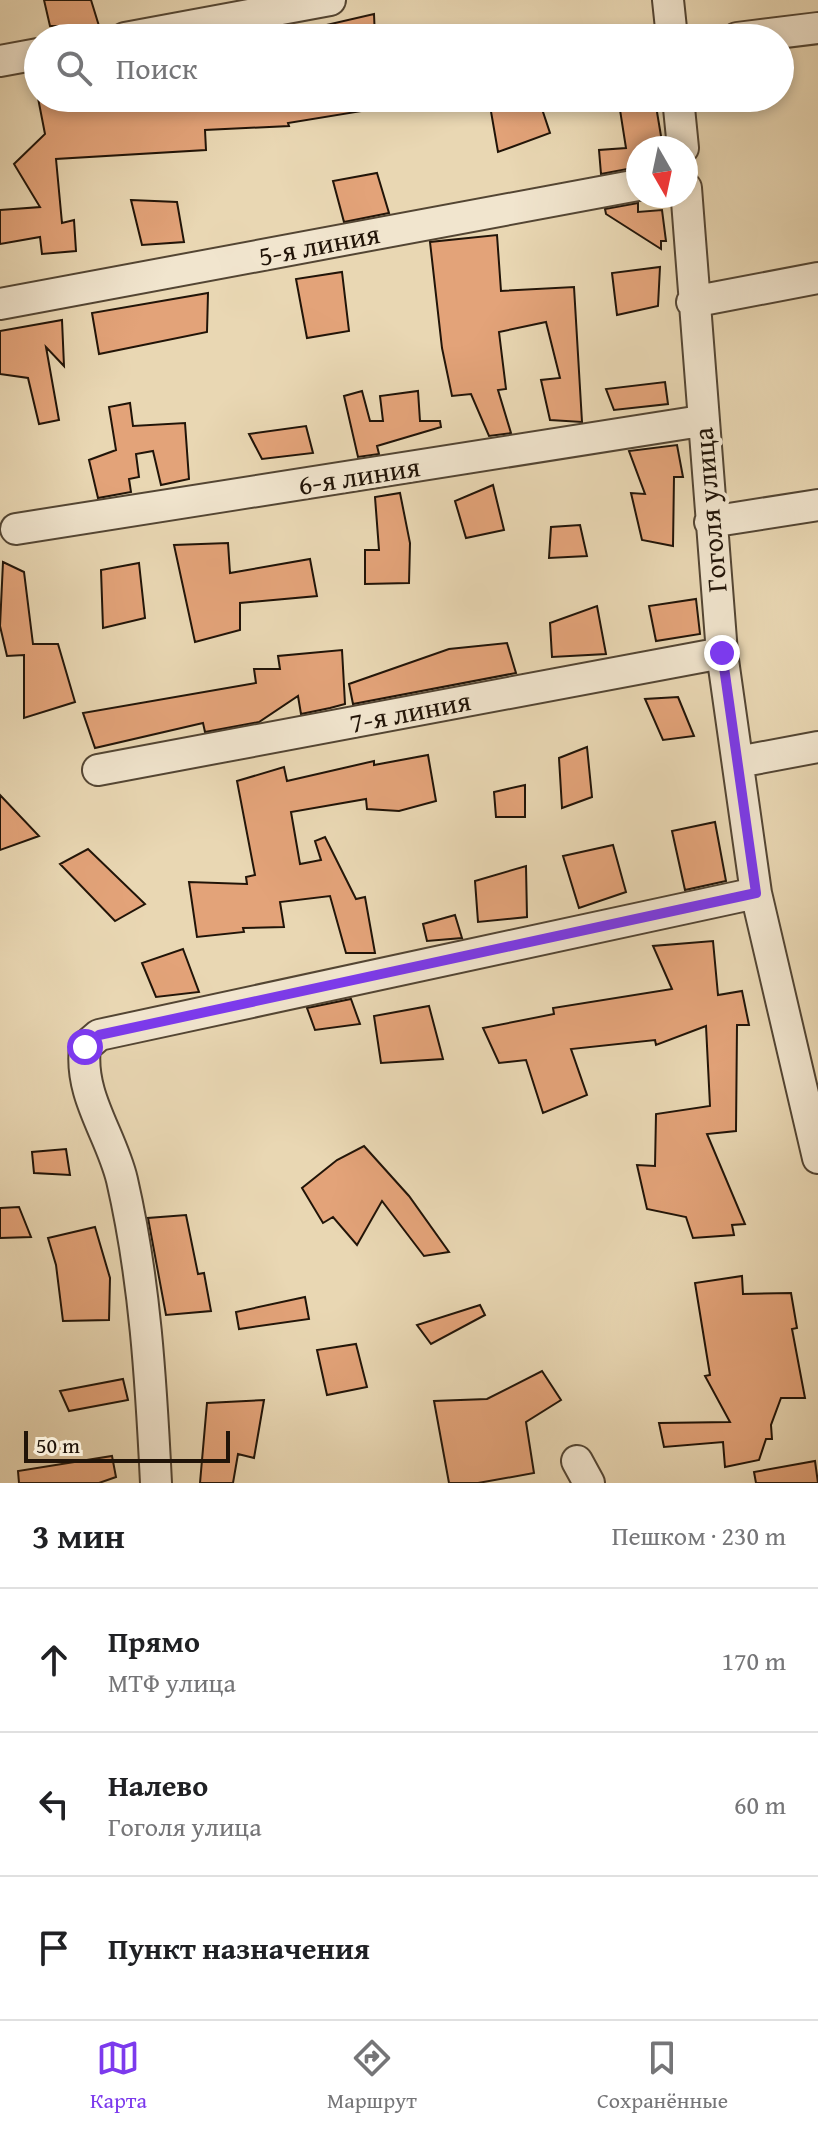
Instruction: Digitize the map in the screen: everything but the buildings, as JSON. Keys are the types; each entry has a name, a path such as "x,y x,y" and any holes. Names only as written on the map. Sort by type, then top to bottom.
{"street":[{"path":"201,24 330,0"},
{"path":"668,0 671,24"},
{"path":"794,31 818,28"},
{"path":"0,61 24,57"},
{"path":"679,112 682,136"},
{"name":"5-я линия","path":"0,304 626,187"},
{"name":"Гоголя улица","path":"687,208 701,421 722,653 756,893 805,1037 818,1158"},
{"path":"692,302 818,278"},
{"name":"6-я линия","path":"16,529 701,421"},
{"path":"710,522 818,505"},
{"name":"7-я линия","path":"98,770 722,653"},
{"path":"738,762 818,747"},
{"path":"156,1483 148,1333 122,1178 82,1070 85,1047 99,1035 756,893"}],"route":[{"path":"85,1047 99,1035 756,893 722,653"}]}
